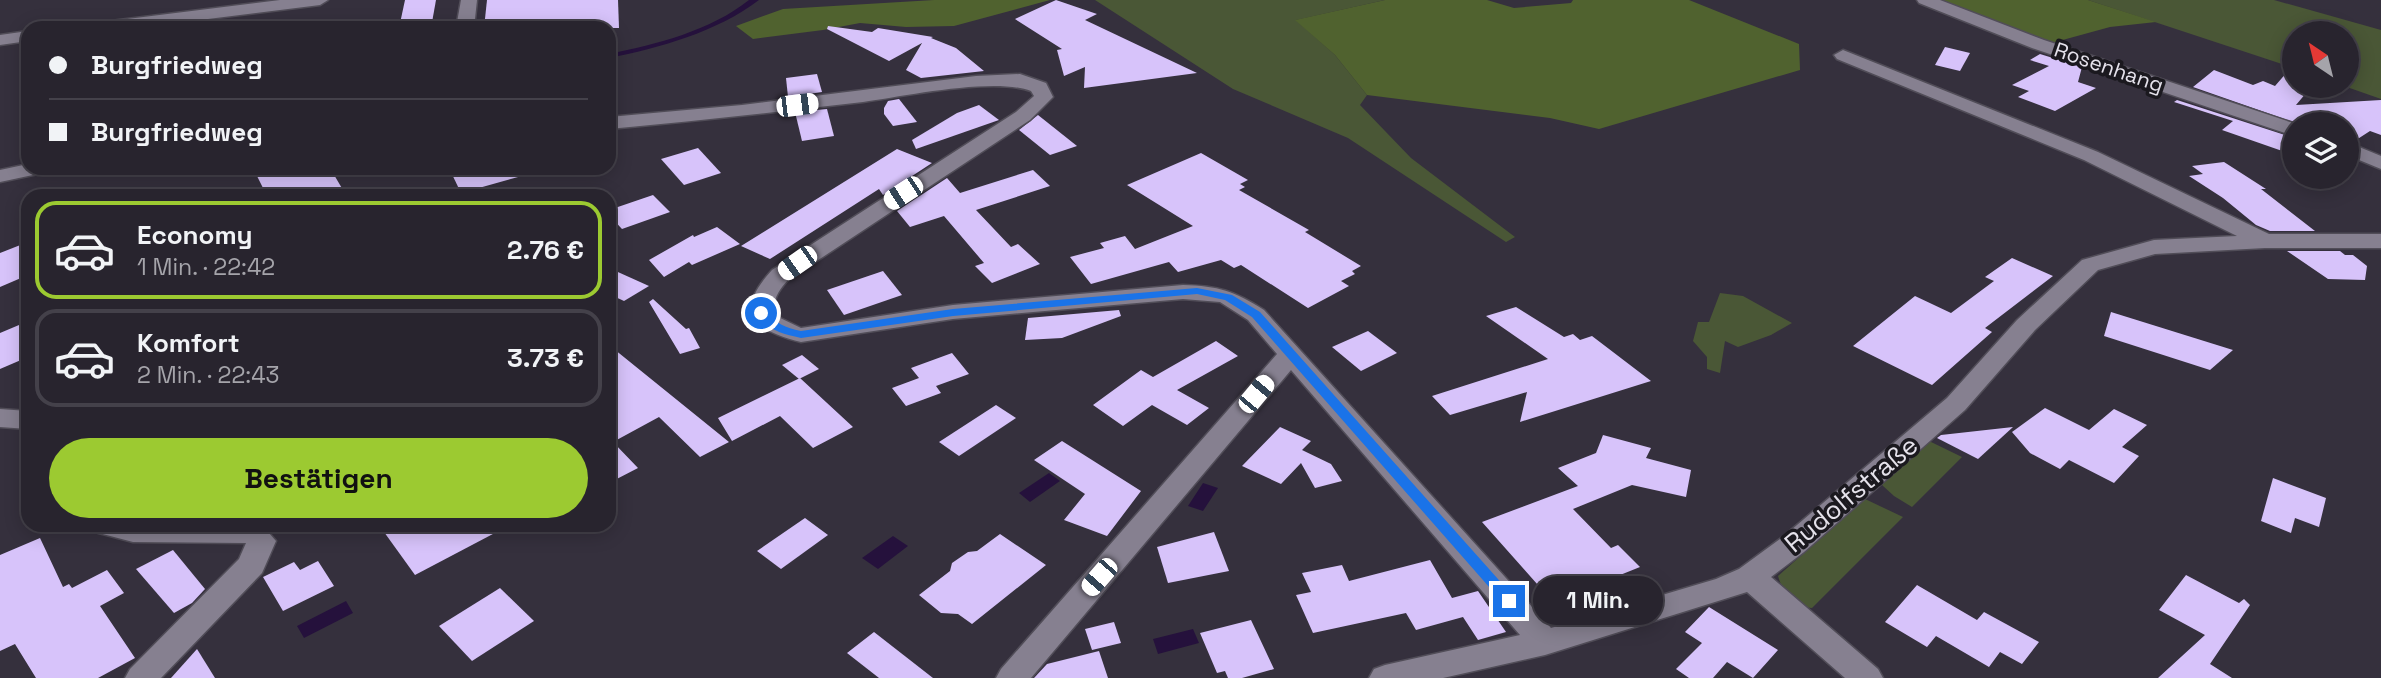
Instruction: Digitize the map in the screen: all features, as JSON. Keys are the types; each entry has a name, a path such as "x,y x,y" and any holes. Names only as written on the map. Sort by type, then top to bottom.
{"street":[{"path":"151,21 320,0"},
{"path":"466,21 468,0"},
{"name":"Rosenhang","path":"1924,0 2038,44 2282,126"},
{"path":"0,40 21,37"},
{"name":"Rudolfstraße","path":"1843,55 2091,156 2265,241"},
{"path":"616,122 742,111 934,86 1027,81 1040,87 1044,97 1023,116 780,275 764,293 760,302 761,313 770,324 801,335 953,313 1197,291 1228,297 1256,315 1545,642"},
{"path":"2359,153 2381,163"},
{"path":"0,176 21,172"},
{"name":"Rudolfstraße","path":"1385,678 1545,642 1726,588 1750,576 1794,544 1956,404 2026,325 2090,265 2154,247 2265,241 2381,241"},
{"path":"1012,678 1291,354"},
{"path":"0,418 21,420"},
{"path":"141,678 251,565 261,541 250,532"},
{"path":"1750,576 1867,678"}],"green space":[{"path":"934,0 1050,0 954,26 906,27 860,23 753,39 736,26 783,9"},
{"path":"1095,0 1385,0 1296,20 1335,55 1367,95 1360,105 1411,158 1515,237 1506,242 1348,138 1233,89"},
{"path":"1385,0 1487,0 1514,8 1571,3 1573,0 1689,0 1799,44 1800,70 1599,129 1550,118 1367,95 1335,55 1295,20"},
{"path":"1933,0 2088,0 2156,22 2110,27 2048,44"},
{"path":"2088,0 2274,0 2349,21 2282,21 2282,64"},
{"path":"2359,24 2381,30 2381,99 2359,91"},
{"path":"1720,293 1743,296 1792,323 1771,335 1738,347 1725,341 1720,373 1707,369 1707,357 1693,341 1698,322 1709,322"},
{"path":"1929,441 1962,457 1912,507 1882,485"},
{"path":"1865,499 1903,517 1812,608 1794,602 1778,576"}],"shaded area":[{"path":"749,0 759,0 706,30 667,44 616,56 616,52 682,35 734,11"},
{"path":"1049,473 1060,481 1030,502 1019,493"},
{"path":"1203,483 1218,488 1203,511 1188,506"},
{"path":"893,536 908,546 878,569 862,558"},
{"path":"346,601 353,613 304,638 297,626"},
{"path":"1193,629 1199,643 1158,654 1153,639"}],"building":[{"path":"405,0 436,0 432,21 400,21"},
{"path":"487,0 618,0 619,28 616,28 616,21 485,21"},
{"path":"1056,0 1097,14 1085,20 1197,73 1084,88 1085,67 1064,76 1057,50 1062,49 1015,19"},
{"path":"828,26 872,32 878,28 933,37 931,38 956,48 984,71 921,78 906,70 922,43 889,61 827,29"},
{"path":"1945,47 1970,53 1960,71 1935,65"},
{"path":"2040,54 2082,67 2078,82 2096,88 2055,111 2018,97 2029,91 2012,85 2049,66 2030,60"},
{"path":"2214,70 2253,85 2263,81 2275,86 2282,78 2282,98 2302,98 2296,105 2381,100 2381,135 2370,131 2359,138 2359,112 2282,112 2282,118 2193,87"},
{"path":"817,74 822,92 788,97 786,78"},
{"path":"899,99 917,122 893,126 884,114 884,108 888,101"},
{"path":"2177,100 2282,134 2282,151 2222,130 2233,121 2174,102"},
{"path":"979,105 999,120 916,149 912,140 957,113"},
{"path":"827,109 834,136 802,141 795,112"},
{"path":"1038,115 1077,146 1050,155 1019,130"},
{"path":"698,148 721,173 684,185 661,159"},
{"path":"897,149 932,163 883,195 879,189 770,259 741,246"},
{"path":"1201,153 1248,180 1240,184 1245,187 1239,190 1309,230 1305,232 1361,266 1352,271 1355,274 1341,281 1349,286 1308,308 1241,265 1234,268 1221,260 1178,272 1169,262 1091,284 1070,257 1104,248 1100,243 1125,236 1135,249 1193,226 1127,185"},
{"path":"2224,162 2266,189 2261,189 2315,231 2270,231 2256,225 2223,198 2189,176 2203,174 2192,166"},
{"path":"1033,170 1050,186 976,210 1011,247 1018,244 1040,264 992,283 975,266 984,263 944,216 910,227 897,211 947,178 960,193"},
{"path":"256,175 334,175 342,189 264,189"},
{"path":"452,175 525,175 475,189 459,189"},
{"path":"653,195 670,212 622,229 616,223 616,208"},
{"path":"717,227 740,244 692,265 689,262 664,277 649,260 693,235 694,237"},
{"path":"21,245 21,278 0,287 0,253"},
{"path":"2287,251 2340,251 2345,255 2353,255 2367,266 2365,280 2328,279"},
{"path":"2012,258 2053,276 1985,328 1992,332 1932,385 1853,346 1915,296 1951,313 1994,281 1985,277"},
{"path":"616,271 649,286 624,301 616,297"},
{"path":"883,271 902,295 844,315 827,290"},
{"path":"653,299 686,329 689,328 700,348 680,354 649,302"},
{"path":"1516,307 1564,337 1573,334 1580,340 1592,336 1651,381 1520,422 1527,392 1450,415 1432,396 1548,359 1486,316"},
{"path":"1119,310 1121,316 1062,338 1025,340 1028,318"},
{"path":"2111,312 2233,350 2210,370 2104,336"},
{"path":"19,325 21,327 21,360 0,369 0,333"},
{"path":"1368,331 1397,353 1361,371 1332,347"},
{"path":"1216,341 1238,356 1177,390 1209,408 1187,425 1152,405 1123,426 1093,405 1141,370 1153,377"},
{"path":"616,351 729,442 700,457 659,417 616,440"},
{"path":"952,353 969,374 936,386 941,393 906,406 892,388 919,378 911,368"},
{"path":"802,355 819,369 799,379 782,365"},
{"path":"800,378 853,427 813,448 780,416 732,441 718,418"},
{"path":"996,405 1016,418 959,456 939,442"},
{"path":"2045,408 2089,430 2114,409 2147,425 2122,447 2139,456 2114,483 2069,460 2060,469 2030,453 2012,432"},
{"path":"1280,427 1311,441 1302,450 1331,464 1342,481 1315,488 1301,463 1281,484 1242,466"},
{"path":"2013,427 1978,459 1937,438 1941,435"},
{"path":"1603,435 1651,448 1646,458 1691,470 1686,497 1632,485 1573,509 1611,548 1618,545 1640,567 1553,602 1482,522 1578,486 1558,468 1596,453"},
{"path":"1062,441 1141,491 1107,536 1064,520 1085,494 1034,460"},
{"path":"616,445 638,468 616,479"},
{"path":"2273,478 2326,498 2319,527 2295,518 2291,533 2261,521"},
{"path":"805,518 828,535 781,569 757,551"},
{"path":"384,532 497,532 415,575"},
{"path":"1214,532 1229,571 1168,583 1157,547"},
{"path":"1000,534 1046,565 972,624 958,614 941,613 919,595 950,571 952,563 968,552 977,551"},
{"path":"40,538 63,587 69,584 72,588 107,570 124,593 100,606 135,658 98,678 36,678 15,644 0,651 0,555"},
{"path":"173,550 205,589 192,603 174,613 136,569"},
{"path":"1430,560 1452,598 1478,591 1506,632 1478,640 1463,617 1416,630 1406,613 1313,633 1296,595 1311,592 1302,573 1342,565 1349,581"},
{"path":"318,561 334,586 283,611 263,577 294,562 300,570"},
{"path":"2186,575 2239,603 2244,599 2250,605 2210,664 2232,678 2158,678 2205,635 2159,610"},
{"path":"1917,585 1977,620 1984,612 2039,642 2022,664 2000,652 1989,667 1936,636 1927,647 1885,622"},
{"path":"500,588 534,621 472,661 439,626"},
{"path":"1709,607 1778,650 1753,678 1727,662 1713,678 1689,678 1676,669 1702,643 1685,632"},
{"path":"1251,620 1274,669 1242,678 1228,678 1225,671 1217,673 1200,633"},
{"path":"1114,622 1121,643 1092,650 1085,629"},
{"path":"874,632 933,678 879,678 847,653"},
{"path":"197,649 215,678 171,678"},
{"path":"1099,651 1108,678 1034,678 1047,664"}],"route":[{"path":"761,313 770,324 801,335 953,313 1139,294 1197,291 1228,297 1256,315 1509,601"}]}
